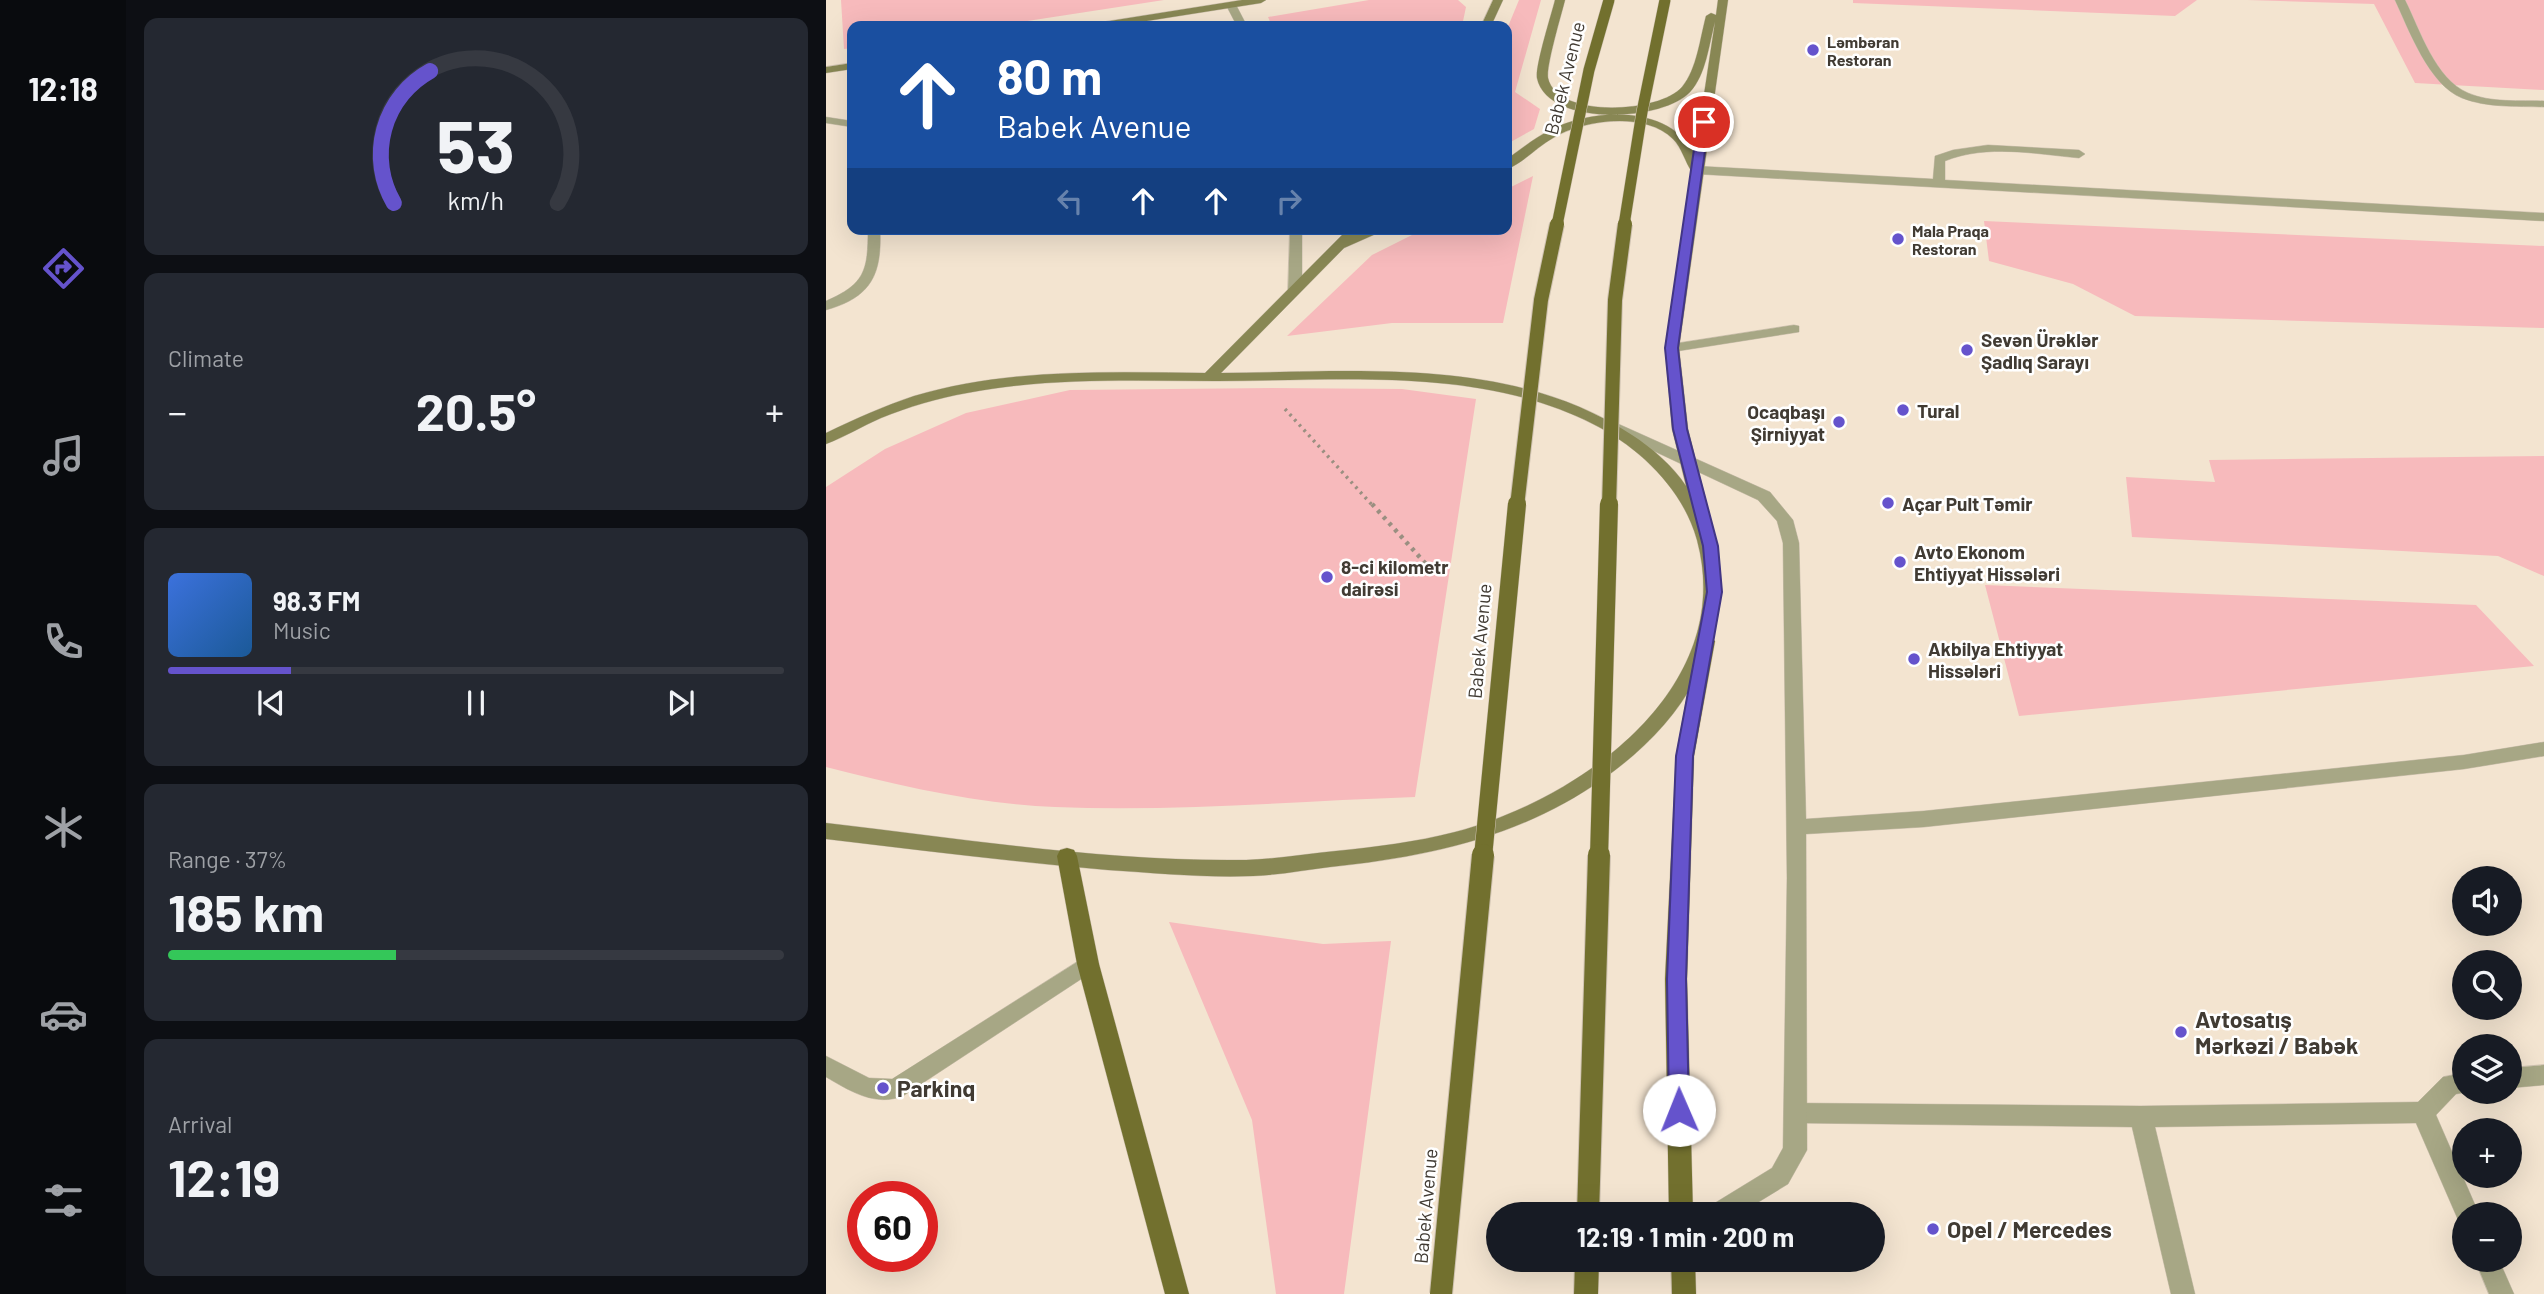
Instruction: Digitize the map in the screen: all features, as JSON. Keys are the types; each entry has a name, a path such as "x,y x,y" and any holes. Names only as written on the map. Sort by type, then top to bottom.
{"main road":[{"path":"1125,21 1231,2 1261,0"},
{"path":"1488,21 1497,0"},
{"path":"1560,0 1542,76 1543,85 1549,93 1564,103 1609,112 1657,106 1684,92 1691,82 1716,0"},
{"name":"Babek Avenue","path":"1441,1294 1514,536 1541,300 1584,95 1609,0"},
{"path":"1588,1202 1615,300 1629,185 1648,70 1665,0"},
{"path":"1681,1202 1676,979 1685,756 1714,592 1710,546 1674,393 1672,348 1723,0"},
{"path":"826,70 847,67"},
{"path":"1512,161 1556,131 1569,126 1622,120 1655,125 1672,132 1687,150 1696,170"},
{"path":"1209,377 1350,235"},
{"path":"1339,247 1367,235"},
{"path":"826,439 928,397 1010,380 1088,377 1368,377 1475,384 1530,395 1600,421 1634,442 1664,467 1692,504 1710,546"},
{"path":"826,831 1067,856 1247,868 1397,853 1472,835 1541,808 1600,772 1655,722 1684,687 1706,641"},
{"path":"1067,856 1088,964 1177,1294"},
{"path":"1586,1294 1587,1272"},
{"path":"1683,1272 1684,1294"}],"street":[{"path":"2400,0 2438,72 2459,93 2497,102 2544,104"},
{"path":"1231,2 1240,21"},
{"path":"826,120 847,123"},
{"path":"1939,183 1939,159 1953,152 1977,150 2079,154"},
{"path":"1696,170 2544,217"},
{"path":"826,306 856,293 872,275 874,235"},
{"path":"1295,290 1296,235"},
{"path":"1672,348 1794,329"},
{"path":"1600,421 1764,496 1785,520 1791,543 1797,878 1795,1150 1780,1176 1738,1202"},
{"path":"1794,827 1924,819 2464,762 2544,749"},
{"path":"826,1066 866,1088 895,1089 1088,964"},
{"path":"2522,1077 2544,1075"},
{"path":"1795,1113 2141,1117 2423,1112 2452,1084"},
{"path":"2423,1112 2463,1202"},
{"path":"2141,1117 2156,1170 2183,1294"},
{"path":"2492,1272 2502,1294"}],"path":[{"path":"1281,406 1434,573"}],"shaded area":[{"path":"841,0 1164,0 1027,21 847,21 847,49 844,49"},
{"path":"1369,0 1458,0 1466,7 1463,21 1270,21 1268,17"},
{"path":"1519,0 1541,0 1515,92 1540,109 1534,129 1512,141 1512,21"},
{"path":"1853,0 2197,0 2175,16 1853,3"},
{"path":"2247,0 2544,0 2544,90 2415,83 2374,4"},
{"path":"1533,176 1503,323 1392,323 1287,336 1372,255 1412,235 1512,235 1512,186"},
{"path":"1984,221 2544,246 2544,328 2135,316 2073,284 1989,261"},
{"path":"1402,389 1476,399 1415,797 1190,807 1055,807 968,798 826,767 826,487 885,449 966,413 1070,390"},
{"path":"2544,456 2544,576 2498,556 2132,537 2126,477 2215,482 2209,460"},
{"path":"1985,585 2476,605 2534,666 2019,716"},
{"path":"1169,922 1323,944 1391,941 1344,1294 1276,1294 1252,1120"}],"place":[{"name":"Ləmbəran Restoran","path":"1813,50"},
{"name":"Mala Praqa Restoran","path":"1898,239"},
{"name":"Sevən Ürəklər Şadlıq Sarayı","path":"1967,350"},
{"name":"Tural","path":"1903,410"},
{"name":"Ocaqbaşı Şirniyyat","path":"1839,422"},
{"name":"Açar Pult Təmir","path":"1888,503"},
{"name":"Avto Ekonom Ehtiyyat Hissələri","path":"1900,562"},
{"name":"8-ci kilometr dairəsi","path":"1327,577"},
{"name":"Akbilya Ehtiyyat Hissələri","path":"1914,659"},
{"name":"Avtosatış Mərkəzi / Babək","path":"2181,1032"},
{"name":"Parkinq","path":"883,1088"},
{"name":"Opel / Mercedes","path":"1933,1229"}],"route":[{"path":"1679,1110 1676,979 1685,756 1714,592 1710,546 1680,429 1674,393 1672,348 1704,122"}]}
